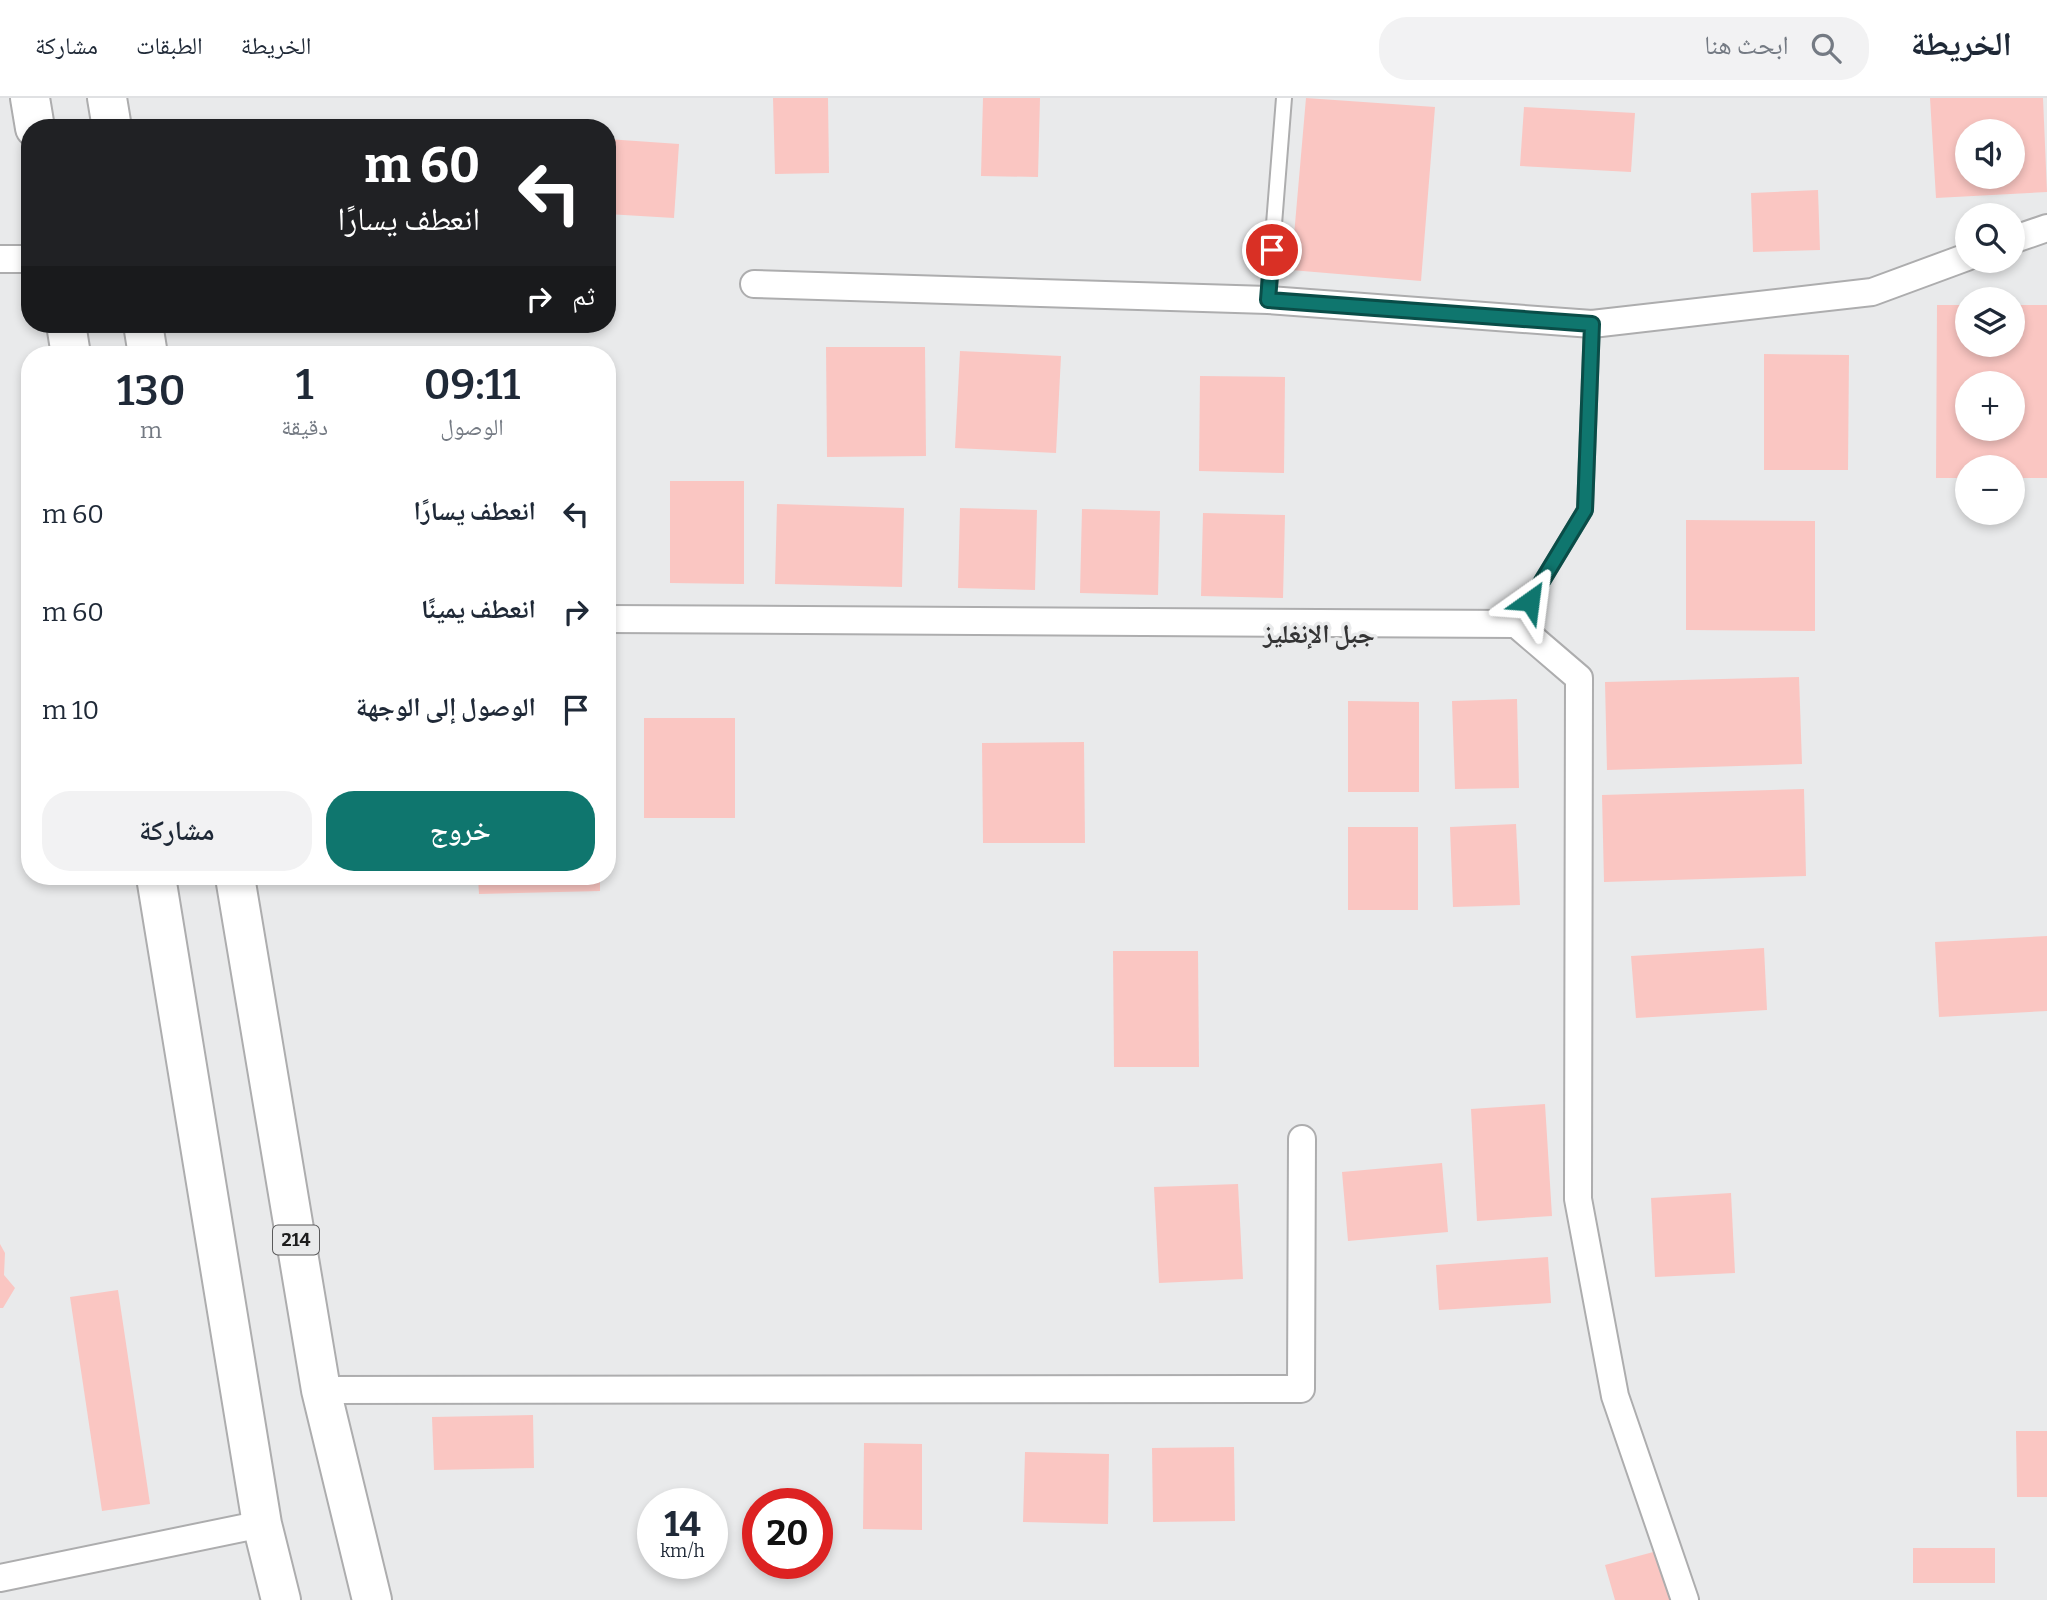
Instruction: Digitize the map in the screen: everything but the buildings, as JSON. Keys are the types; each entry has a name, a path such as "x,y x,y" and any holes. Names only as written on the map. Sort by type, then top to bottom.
{"highway":[{"path":"30,98 34,119"},
{"path":"107,98 110,119"},
{"path":"157,885 261,1524 281,1600"},
{"name":"214","path":"236,885 321,1390 372,1600"}],"street":[{"path":"2025,236 2047,228"},
{"path":"0,258 21,259"},
{"path":"754,284 1268,300 1592,324 1872,292 1955,261"},
{"path":"616,619 1516,624 1579,678 1578,1199 1615,1396 1685,1600"},
{"path":"321,1390 1301,1389 1302,1139"},
{"path":"0,1578 261,1524"}],"lane":[{"path":"1268,300 1284,98"},
{"path":"1516,624 1585,510 1592,324"}],"district":[{"name":"جبل الإنغليز","path":"1319,634"}],"route":[{"path":"1272,250 1268,300 1592,324 1585,510 1530,601"}]}
